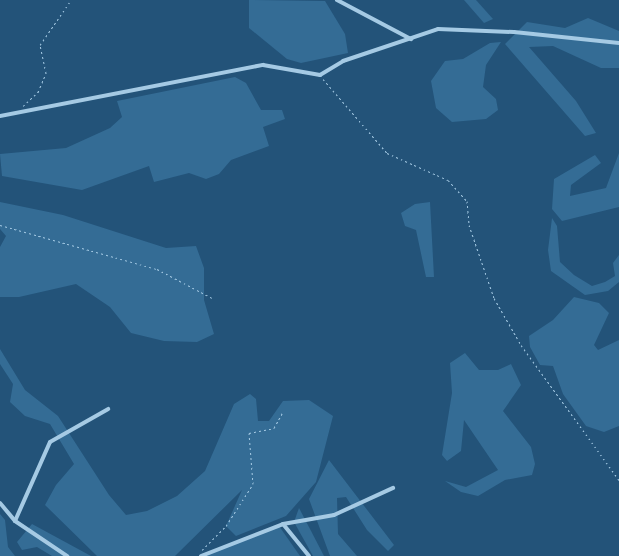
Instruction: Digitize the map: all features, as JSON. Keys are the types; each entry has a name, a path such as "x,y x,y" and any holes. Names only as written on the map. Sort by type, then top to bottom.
{"street":[{"path":"337,0 411,38"},
{"path":"0,116 263,64 320,75 343,61 438,30 514,32 619,43"},
{"path":"15,521 50,442 108,409"},
{"path":"201,554 283,524 334,515 393,488"},
{"path":"0,504 15,521 68,556"},
{"path":"283,524 309,556"}],"path":[{"path":"17,113 38,92 46,73 40,45 71,0"},
{"path":"320,75 387,153 448,180 467,201 469,225 498,305 521,345 572,419 619,480"},
{"path":"0,225 157,269 212,298"},
{"path":"201,554 226,526 253,484 249,433 274,428 283,412"}],"shaded area":[{"path":"249,0 325,1 345,34 348,53 301,63 287,59 249,28"},
{"path":"464,0 476,0 493,19 484,23"},
{"path":"588,18 619,31 619,68 601,68 553,46 529,47 576,101 596,133 585,136 505,44 527,22 565,28"},
{"path":"501,42 486,65 483,87 496,99 498,110 486,119 452,122 436,108 431,81 445,61 463,59 490,43"},
{"path":"235,77 246,83 261,110 282,110 285,119 263,127 269,146 231,160 219,174 206,179 189,173 154,182 149,166 82,190 2,176 0,154 66,148 110,128 122,117 117,101"},
{"path":"619,153 619,207 562,221 552,209 554,179 595,155 601,163 571,185 570,196 606,188"},
{"path":"0,202 63,215 166,248 196,246 204,268 204,300 214,334 197,342 164,341 131,333 110,307 76,284 19,297 0,297 0,247 6,236 0,229"},
{"path":"430,202 434,277 426,277 416,230 405,226 401,213 415,204"},
{"path":"552,218 557,226 560,262 574,275 592,286 605,282 615,276 613,263 619,255 619,282 608,291 585,295 551,271 548,250"},
{"path":"574,297 599,303 609,313 594,345 598,350 619,340 619,426 604,432 586,426 563,394 553,366 540,365 530,347 529,336 553,320"},
{"path":"0,349 25,390 58,416 109,495 126,515 147,511 177,496 205,471 234,404 250,394 256,399 258,421 269,421 283,401 309,400 333,416 316,482 286,516 236,536 226,526 242,490 175,556 97,556 45,505 56,485 74,464 50,424 25,416 10,402 13,384 0,364"},
{"path":"465,353 479,370 498,370 511,364 521,385 503,411 531,447 535,464 532,475 505,480 478,496 461,492 445,481 466,487 498,470 464,420 461,451 447,461 442,455 452,393 450,363"},
{"path":"329,460 394,545 388,551 367,530 346,497 337,498 338,534 357,556 330,556 309,499"},
{"path":"299,508 324,556 313,556 294,522"},
{"path":"0,514 5,520 8,547 15,556 0,556"},
{"path":"32,524 91,556 52,556 37,547 22,550 17,542"},
{"path":"279,526 300,556 199,556"}]}
